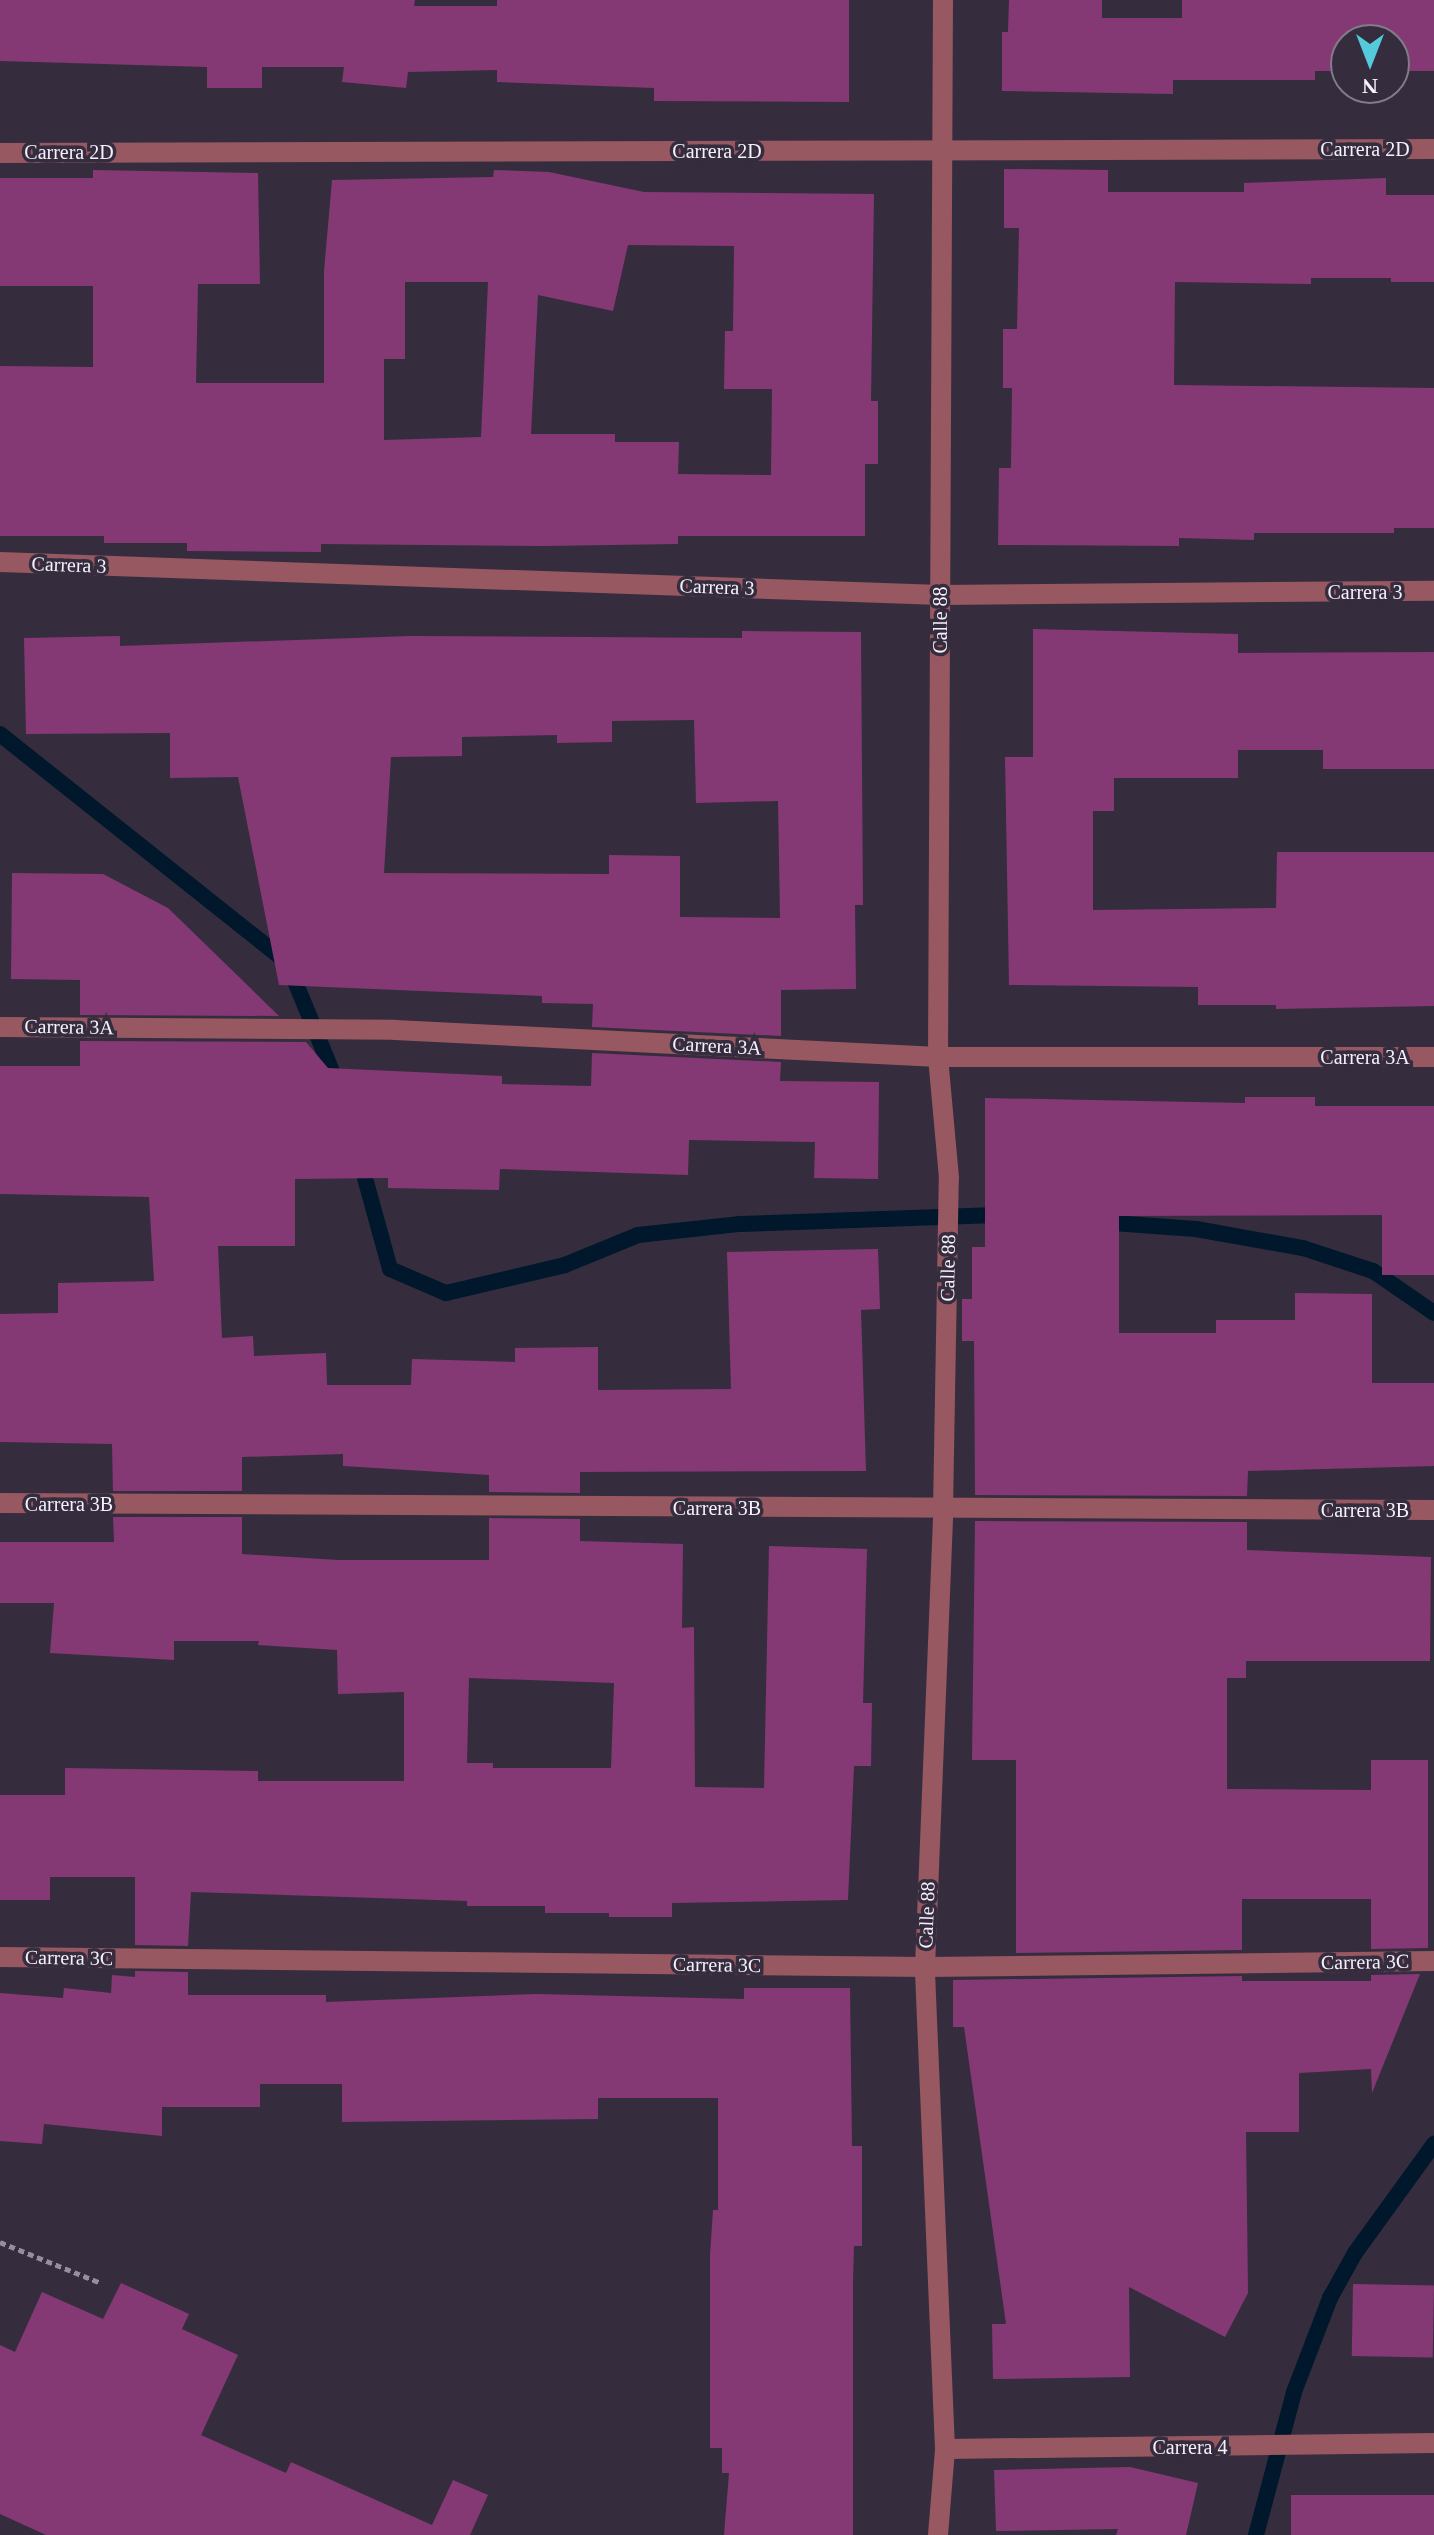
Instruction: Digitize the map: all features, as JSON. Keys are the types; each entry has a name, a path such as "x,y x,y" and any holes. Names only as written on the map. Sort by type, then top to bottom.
{"street":[{"name":"Calle 88","path":"938,2535 945,2449 925,1967 943,1510 949,1250 949,1178 938,1057 943,0"},
{"name":"Carrera 2D","path":"0,153 1434,149"},
{"name":"Carrera 3","path":"0,562 940,595 1434,591"},
{"name":"Carrera 3A","path":"0,1027 395,1030 938,1057 1434,1057"},
{"name":"Carrera 3B","path":"0,1503 1434,1510"},
{"name":"Carrera 3C","path":"0,1957 925,1967 1434,1961"},
{"name":"Carrera 4","path":"945,2449 1434,2443"}],"path":[{"path":"0,2242 101,2283"}],"building":[{"path":"0,0 415,0 414,6 497,6 497,0 849,0 849,102 654,101 654,88 497,82 497,70 408,72 406,88 342,82 344,67 262,67 262,88 207,88 207,67 0,61"},
{"path":"1009,0 1102,0 1102,18 1182,18 1182,0 1434,0 1434,71 1410,71 1410,24 1330,24 1330,71 1315,71 1315,80 1173,80 1173,94 1002,91 1002,32 1008,32"},
{"path":"1004,169 1108,170 1108,192 1244,192 1244,183 1386,178 1386,195 1434,195 1434,282 1391,282 1391,278 1311,278 1311,284 1175,282 1174,385 1434,388 1434,528 1394,528 1394,533 1254,533 1254,540 1179,538 1179,546 998,545 999,468 1011,468 1012,388 1003,388 1003,329 1017,329 1019,228 1004,228"},
{"path":"93,170 258,173 260,284 198,284 196,383 324,383 324,271 332,180 493,177 494,170 549,172 644,192 874,194 871,401 878,401 878,464 865,464 865,536 678,536 678,544 544,546 321,544 321,552 187,551 187,543 104,543 104,536 0,536 0,366 93,367 93,286 0,286 0,178 93,178","holes":["628,245 734,246 733,331 725,331 724,389 772,389 771,475 678,474 679,442 615,442 615,434 531,434 538,295 613,311","405,282 488,282 481,437 384,440 384,359 405,359"]},
{"path":"1033,629 1238,634 1238,653 1434,652 1434,769 1323,769 1323,750 1238,750 1238,778 1114,778 1114,811 1093,811 1093,910 1276,908 1277,852 1434,852 1434,1006 1276,1009 1276,1005 1198,1005 1198,987 1009,985 1005,757 1033,757"},
{"path":"742,631 861,632 863,905 855,905 856,989 781,990 781,1036 592,1027 593,1004 542,1003 542,996 279,985 238,777 170,778 170,733 26,734 24,638 120,636 120,646 410,636 742,638","holes":["694,720 696,803 778,801 780,918 680,917 680,856 609,855 609,874 384,873 391,757 462,756 462,737 557,735 557,743 612,742 612,721"]},
{"path":"12,873 103,874 168,908 279,1016 80,1015 80,980 11,979"},
{"path":"80,1041 306,1042 328,1068 502,1076 502,1084 591,1086 592,1053 781,1062 780,1081 879,1082 878,1179 814,1178 815,1142 689,1140 688,1175 500,1169 499,1190 388,1188 388,1178 295,1179 295,1246 218,1246 222,1338 253,1336 254,1356 326,1353 327,1385 411,1385 412,1359 515,1362 515,1348 598,1347 598,1390 731,1389 727,1252 878,1249 880,1309 861,1310 866,1471 580,1472 580,1493 489,1492 489,1475 343,1466 343,1454 242,1457 242,1491 113,1491 112,1444 0,1442 0,1314 58,1313 58,1283 154,1281 149,1197 0,1194 0,1066 80,1066"},
{"path":"1245,1097 1315,1097 1315,1106 1434,1106 1434,1275 1382,1275 1382,1215 1119,1216 1119,1333 1216,1333 1216,1320 1295,1320 1295,1293 1372,1294 1372,1383 1434,1383 1434,1466 1248,1471 1247,1496 975,1495 974,1341 962,1341 962,1299 972,1299 972,1247 985,1247 985,1098 1245,1103"},
{"path":"113,1517 242,1517 242,1554 338,1560 489,1560 489,1518 580,1519 580,1541 683,1544 682,1628 694,1627 695,1787 764,1788 769,1546 867,1549 863,1703 872,1703 871,1766 854,1766 848,1900 672,1903 672,1917 609,1917 609,1913 545,1913 545,1906 467,1906 467,1901 191,1892 188,1946 135,1945 135,1877 50,1877 50,1900 0,1900 0,1795 65,1795 65,1768 258,1771 258,1781 404,1781 404,1692 338,1694 337,1650 258,1645 259,1641 174,1641 174,1660 50,1653 54,1603 0,1603 0,1542 114,1542","holes":["469,1678 614,1683 611,1768 493,1768 493,1763 467,1763"]},
{"path":"975,1521 1247,1522 1247,1550 1431,1557 1430,1661 1246,1661 1246,1678 1227,1678 1227,1789 1371,1790 1371,1760 1428,1760 1428,1948 1371,1949 1371,1899 1242,1899 1242,1950 1016,1953 1016,1760 972,1760"},
{"path":"135,1971 188,1972 188,1995 326,1995 326,2002 536,1994 744,1999 744,1988 850,1988 852,2146 862,2146 862,2246 854,2246 853,2281 853,2535 724,2535 729,2473 722,2473 722,2448 710,2448 710,2255 713,2210 718,2210 718,2098 598,2098 598,2119 342,2122 342,2084 260,2084 260,2107 162,2107 162,2136 44,2124 42,2144 0,2141 0,1993 63,1998 64,1988 111,1993 112,1975 135,1977"},
{"path":"1420,1974 1372,2093 1371,2069 1299,2073 1299,2132 1246,2132 1248,2293 1225,2337 1129,2287 1130,2377 993,2379 992,2324 1006,2324 964,2027 953,2027 953,1980 1242,1976 1242,1981 1371,1981 1371,1975"},
{"path":"121,2283 189,2314 182,2329 238,2355 201,2435 286,2473 291,2462 432,2525 453,2480 488,2495 470,2535 46,2535 0,2514 0,2345 15,2352 42,2292 103,2319"},
{"path":"1353,2284 1434,2285 1433,2357 1352,2356"},
{"path":"1130,2467 1198,2483 1186,2535 1116,2535 1118,2529 996,2531 994,2470"},
{"path":"1291,2495 1434,2495 1434,2535 1291,2535"}],"waterway":[{"path":"0,734 287,962 339,1088"},
{"path":"360,1160 390,1269 446,1293 565,1265 638,1235 740,1224 1004,1215"},
{"path":"1099,1222 1196,1229 1303,1248 1373,1271 1434,1313"},
{"path":"1256,2535 1294,2392 1330,2298 1355,2253 1434,2144"}]}
